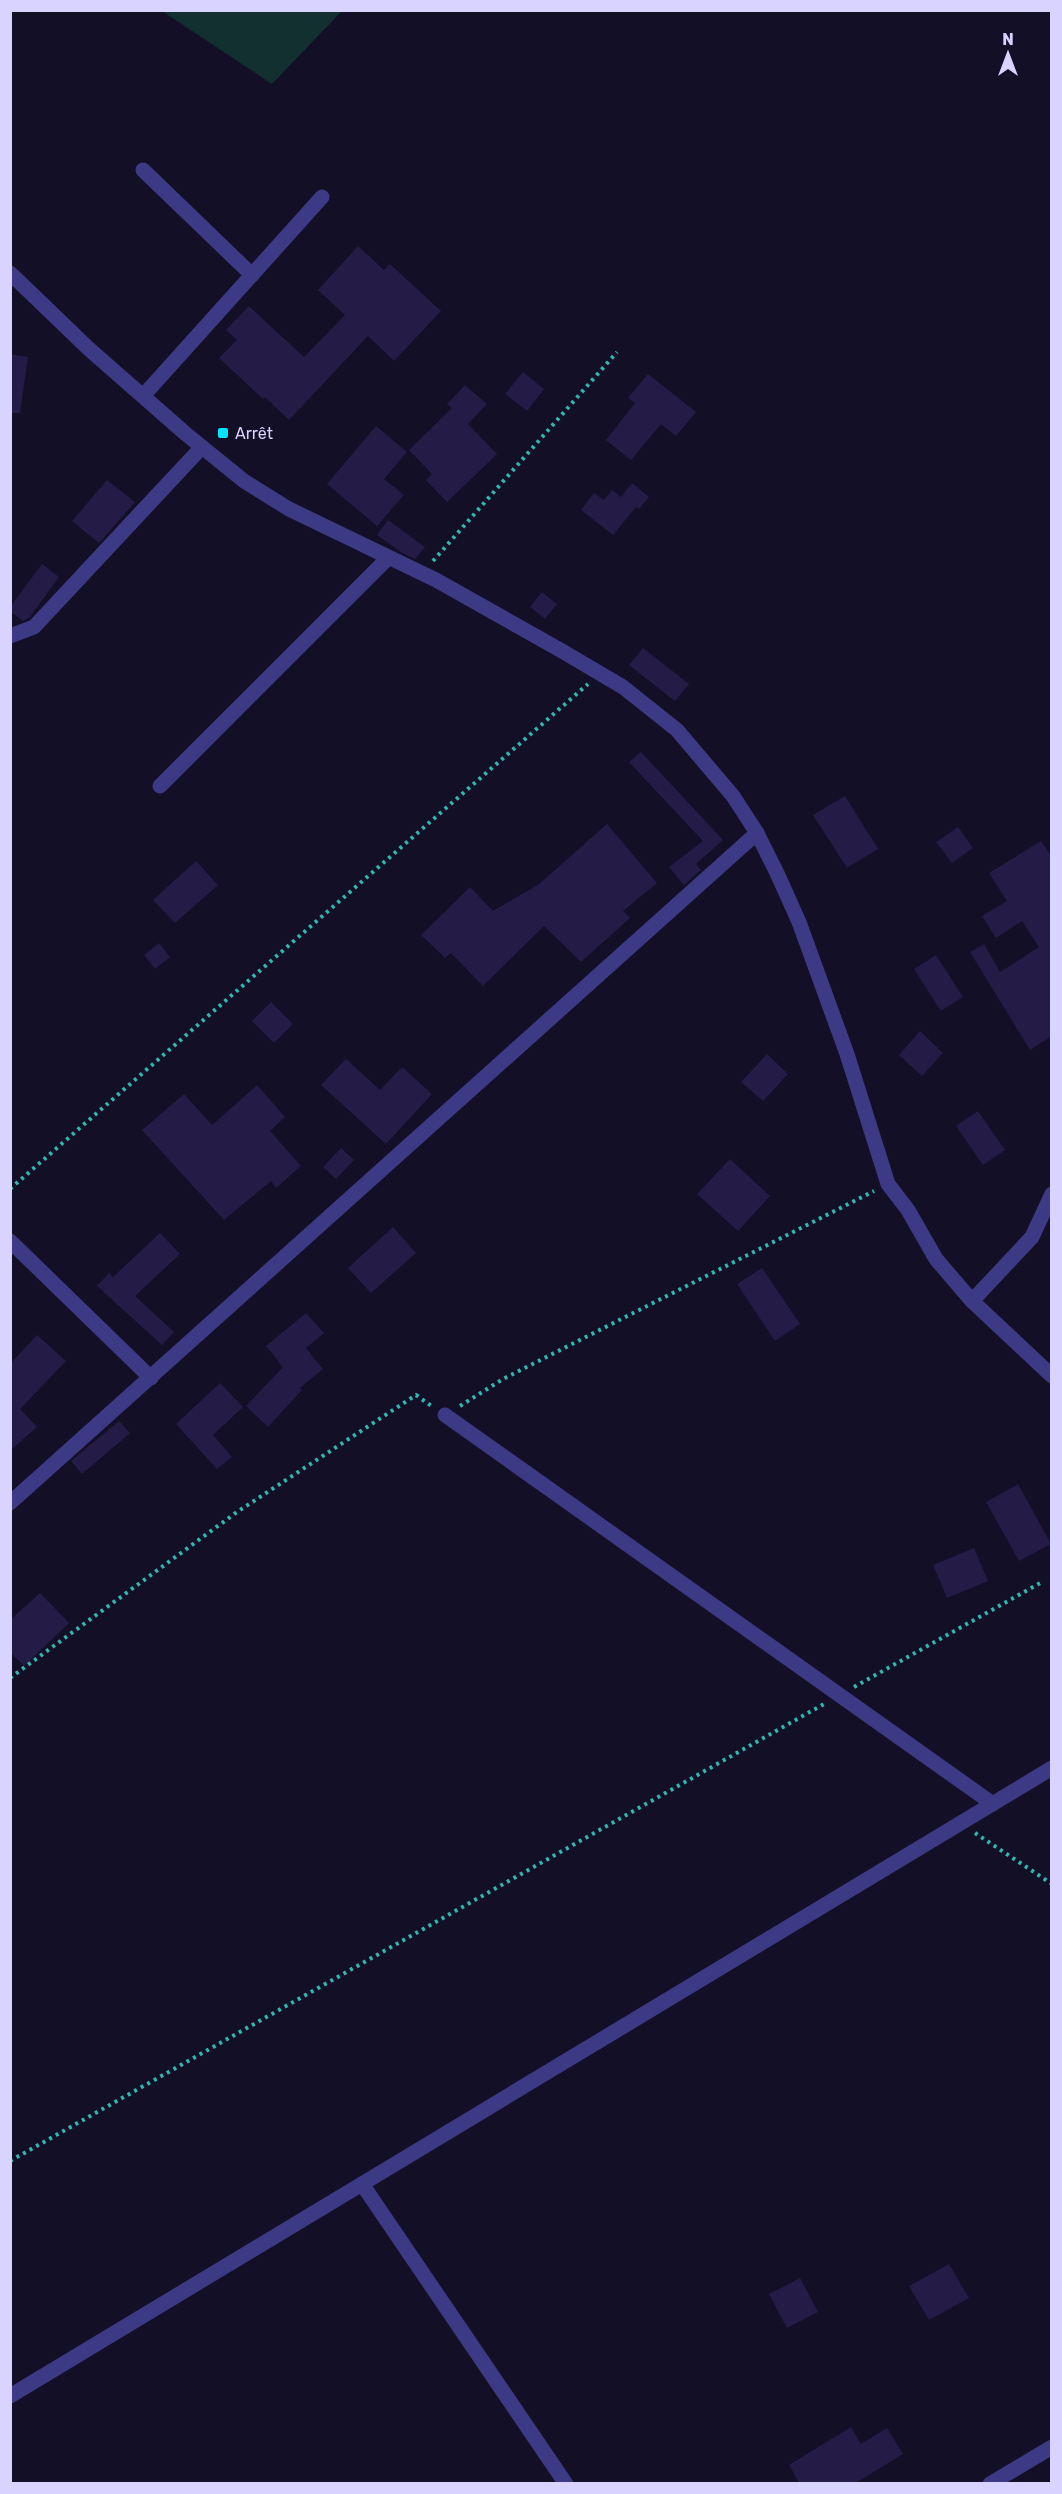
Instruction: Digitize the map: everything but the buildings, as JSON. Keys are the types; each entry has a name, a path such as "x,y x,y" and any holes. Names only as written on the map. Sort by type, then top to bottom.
{"street":[{"path":"143,170 252,275"},
{"path":"142,396 322,197"},
{"path":"10,273 89,349 244,481 289,509 422,574 600,673 623,687 677,730 733,796 757,833 799,922 847,1054 888,1184 908,1210 936,1259 972,1301 1052,1376"},
{"path":"10,636 34,627 202,447"},
{"path":"160,786 388,558"},
{"path":"10,1503 757,833"},
{"path":"972,1301 1032,1237 1052,1194"},
{"path":"10,1241 151,1378"},
{"path":"445,1415 993,1804"},
{"path":"10,2396 1052,1768"},
{"path":"362,2184 566,2484"},
{"path":"990,2484 1052,2447"}],"path":[{"path":"422,574 617,352"},
{"path":"10,1189 600,673"},
{"path":"10,2161 1042,1582"},
{"path":"961,1823 1052,1884"}],"green space":[{"path":"162,11 342,11 272,84"}],"place":[{"name":"Arrêt","path":"223,433"}]}
